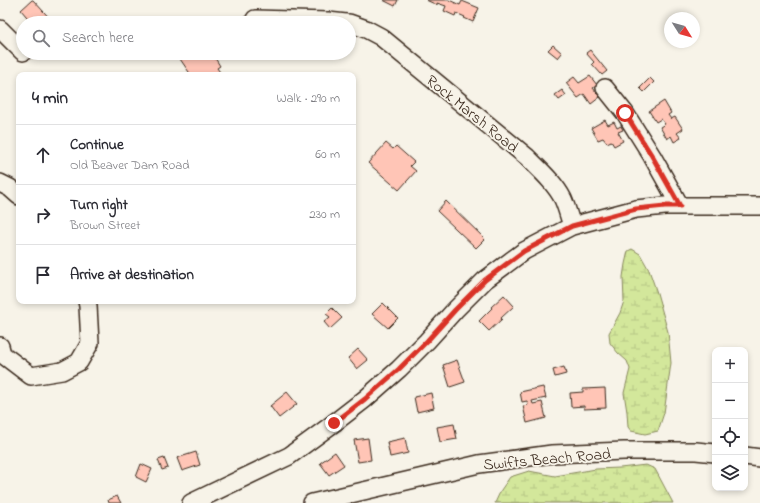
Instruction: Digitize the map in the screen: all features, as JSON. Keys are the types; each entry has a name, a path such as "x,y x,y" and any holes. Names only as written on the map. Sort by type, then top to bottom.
{"street":[{"name":"Rock Marsh Road","path":"356,26 381,37 527,157 552,183 563,199 572,226"},
{"path":"0,29 16,45"},
{"path":"605,88 625,113 680,206"},
{"path":"0,183 10,188 16,193"},
{"path":"190,503 289,456 334,423 365,399 399,369 485,280 524,251 572,226 636,209 665,206 760,206"},
{"path":"0,346 2,354 31,376 62,371 79,362 90,343 88,304"},
{"name":"Swifts Beach Road","path":"312,503 479,464 545,455 624,451 696,451 712,453"},
{"path":"748,456 760,458"}],"green space":[{"path":"632,249 640,254 649,270 657,293 668,332 671,363 664,413 658,431 645,434 631,431 628,427 624,393 630,369 627,361 610,343 609,333 620,313 624,301 623,277 625,264 628,251"},
{"path":"646,465 655,469 673,503 495,503 501,490 510,477 529,471 555,476 596,469"}],"building":[{"path":"33,0 48,16 26,16 21,10"},
{"path":"383,0 398,0 395,6"},
{"path":"426,0 449,0 460,5 462,1 479,8 473,22 456,13 455,16 444,11 446,6 437,3 437,5"},
{"path":"553,45 562,53 558,58 548,50"},
{"path":"590,50 607,71 602,75 592,64 594,62 586,53"},
{"path":"181,60 216,60 220,66 217,68 220,72 189,72"},
{"path":"590,76 597,85 593,88 600,97 591,104 584,94 578,98 566,83 574,77 579,83"},
{"path":"650,78 654,82 644,92 640,88"},
{"path":"562,90 566,95 559,100 555,95"},
{"path":"664,101 671,113 668,115 671,119 675,117 683,129 677,133 681,138 674,142 671,136 667,139 660,127 665,124 661,119 656,122 649,111"},
{"path":"605,120 608,125 614,122 617,128 621,126 623,130 618,132 623,141 614,146 611,141 607,143 603,138 598,140 591,128"},
{"path":"386,143 393,149 396,146 414,162 410,166 416,171 399,190 368,163"},
{"path":"446,201 485,239 476,248 437,211"},
{"path":"504,295 514,306 489,331 479,321"},
{"path":"383,303 398,318 388,328 372,314"},
{"path":"332,308 342,318 330,329 324,322 330,317 326,314"},
{"path":"358,349 368,360 357,369 348,358"},
{"path":"457,360 465,382 450,387 443,365"},
{"path":"564,367 566,374 555,377 553,370"},
{"path":"543,387 546,398 532,401 533,404 542,402 546,418 527,423 523,406 528,405 527,401 522,402 520,392"},
{"path":"605,388 606,408 584,409 584,406 571,407 570,393 583,392 583,389"},
{"path":"287,392 297,404 279,418 270,406"},
{"path":"431,393 434,408 417,412 414,397"},
{"path":"454,424 457,439 440,442 437,427"},
{"path":"368,438 371,460 358,462 354,440"},
{"path":"405,438 408,453 390,457 387,442"},
{"path":"196,452 200,465 182,471 177,458"},
{"path":"335,452 344,465 329,475 320,463"},
{"path":"164,458 168,468 162,470 158,460"},
{"path":"141,464 152,469 146,482 136,477"},
{"path":"117,496 121,503 109,503 108,500"}],"route":[{"path":"334,423 365,399 399,369 485,280 524,251 572,226 636,209 680,206 652,156 625,113"}]}
